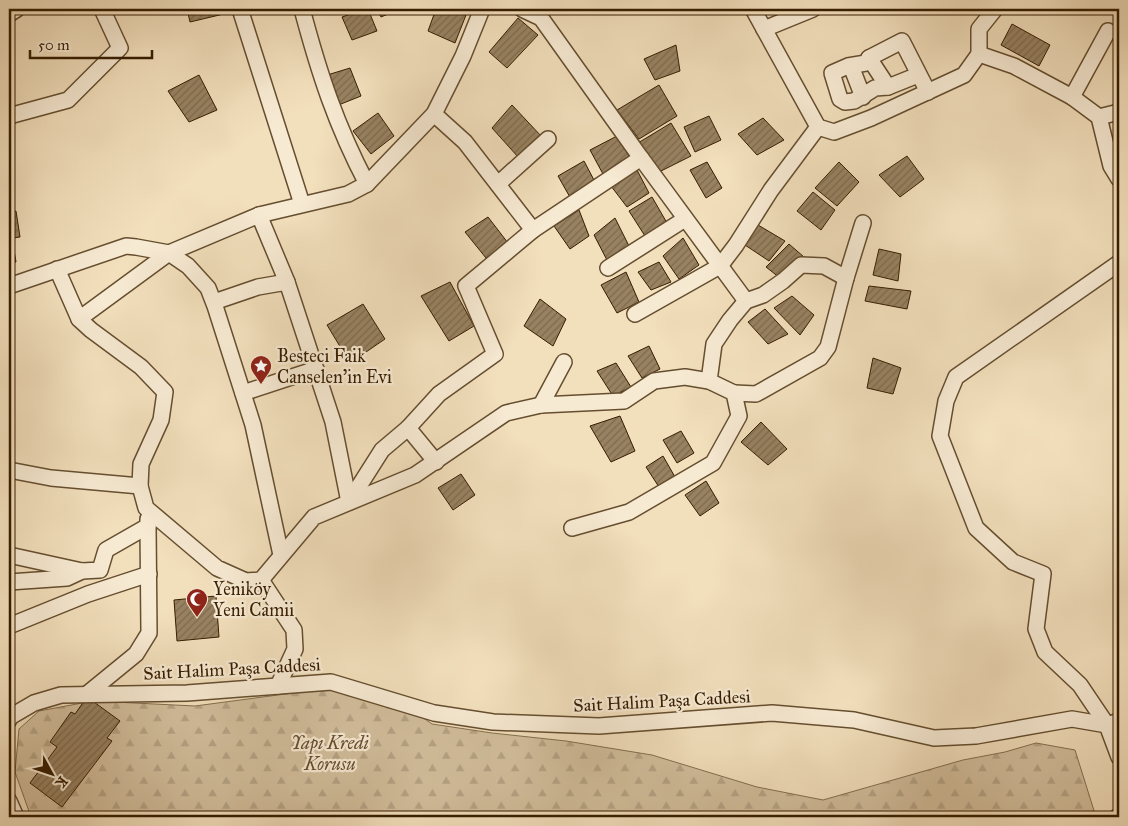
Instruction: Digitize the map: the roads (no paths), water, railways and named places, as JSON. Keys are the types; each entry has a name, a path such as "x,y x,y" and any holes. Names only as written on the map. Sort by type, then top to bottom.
{"street":[{"path":"9,14 16,9"},
{"path":"9,116 68,100 120,48 102,9"},
{"path":"240,9 302,204"},
{"path":"302,9 326,93 341,130 367,184"},
{"path":"79,319 169,253 259,215 348,194 367,184 434,114 463,56 482,9"},
{"path":"522,9 541,18 746,301"},
{"path":"753,9 818,127 834,132 964,76 979,54 979,29 995,9"},
{"path":"764,29 813,9"},
{"path":"1072,98 1108,31"},
{"path":"851,125 840,99 832,72 866,63 870,58 902,41 928,92"},
{"path":"979,54 1014,66 1072,98 1099,117 1111,166 1119,179"},
{"path":"870,58 888,87"},
{"path":"851,66 863,97"},
{"path":"840,99 846,102 854,101 876,88 888,87 918,75"},
{"path":"1099,117 1119,112"},
{"path":"434,114 464,142 533,230"},
{"path":"635,314 720,266 736,246 771,190 818,127"},
{"path":"498,184 548,138"},
{"path":"349,502 382,450 408,428 439,394 495,354 466,286 533,230 641,158"},
{"path":"259,215 287,282 334,422 349,502"},
{"path":"608,268 685,219"},
{"path":"146,508 218,568 246,581 261,580 314,517 415,476 506,413 541,405 624,401 654,380 685,377 709,381 734,393 756,394 820,358 828,347 863,223"},
{"path":"9,286 126,246 169,253 188,266 208,288 214,302 253,425 281,555"},
{"path":"1119,263 956,377 946,401 940,436 976,528 1013,562 1043,574 1036,629 1045,652 1080,685 1113,723 1119,756"},
{"path":"709,381 714,344 746,301 763,295 783,282 802,265 824,266 846,278"},
{"path":"9,470 52,478 140,486 141,464 161,420 165,392 142,367 90,330 79,319 57,269"},
{"path":"214,302 258,287 287,282"},
{"path":"541,405 564,362"},
{"path":"243,393 316,369"},
{"path":"572,528 629,512 713,463 739,416 734,393"},
{"path":"408,428 436,462"},
{"name":"Sait Halim Paşa Caddesi","path":"87,694 136,654 149,633 148,526 146,508 140,486"},
{"path":"100,570 106,550 148,526"},
{"path":"9,555 82,571 100,570 118,584"},
{"path":"9,582 67,578 82,571"},
{"path":"9,626 149,574"},
{"path":"261,580 294,630 295,649 278,686"},
{"name":"Sait Halim Paşa Caddesi","path":"9,720 34,703 61,695 187,693 331,682 434,713 493,722 599,726 772,713 854,720 934,738 976,736 1072,719 1113,723"},
{"path":"9,801 16,817"}],"place":[{"name":"Besteci Faik Canselen'in Evi","path":"261,385"},
{"name":"Yeniköy Yeni Camii","path":"197,618"}],"park label":[{"name":"Yapı Kredi Korusu","path":"330,753"}]}
